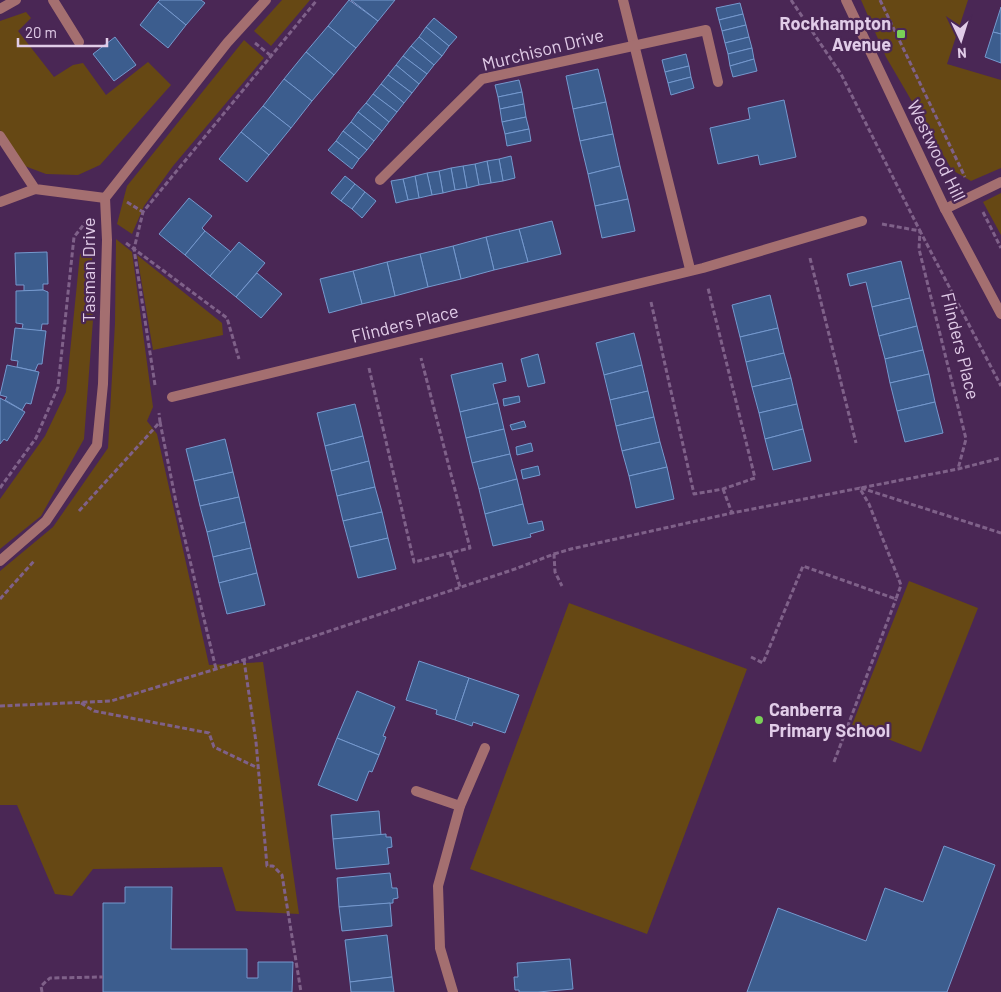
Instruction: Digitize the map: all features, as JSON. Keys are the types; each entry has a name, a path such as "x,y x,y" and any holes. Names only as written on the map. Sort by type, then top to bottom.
{"street":[{"path":"0,9 16,0"},
{"path":"53,0 79,42"},
{"name":"Tasman Drive","path":"0,561 46,521 97,445 103,384 105,198 227,43 266,0"},
{"path":"623,0 690,269"},
{"name":"Westwood Hill","path":"846,0 945,208 1001,314"},
{"name":"Murchison Drive","path":"380,180 482,78 706,30 718,82"},
{"path":"0,136 34,188"},
{"path":"945,208 1001,182"},
{"path":"0,202 34,188 105,198"},
{"name":"Flinders Place","path":"172,397 646,282 690,269 703,268 862,221"},
{"path":"453,992 440,948 438,886 460,806 485,748"},
{"path":"416,791 460,806"}],"path":[{"path":"156,392 134,249 143,212 317,0"},
{"path":"787,0 792,1 841,74 1001,386"},
{"path":"880,0 1001,248"},
{"path":"0,488 36,438 58,387 74,237 105,198"},
{"path":"862,221 920,231"},
{"path":"106,227 227,318 233,340"},
{"name":"Flinders Place","path":"920,231 919,250 966,439 958,469"},
{"path":"810,258 856,443"},
{"path":"646,282 694,494 723,489 755,478 703,268"},
{"path":"372,384 414,562 470,548 426,374"},
{"path":"158,408 176,502 216,669"},
{"path":"73,518 160,422"},
{"path":"0,706 111,701 244,660 571,549 732,513 958,469 1001,458"},
{"path":"859,487 1001,533"},
{"path":"834,762 901,586 869,504 859,487"},
{"path":"723,489 732,513"},
{"path":"450,553 460,587"},
{"path":"554,554 555,572 562,586"},
{"path":"0,599 40,555"},
{"path":"752,657 763,664 803,566 896,599"},
{"path":"244,660 259,768 267,866 273,866 282,875 301,992"},
{"path":"80,703 94,711 209,733 214,747 259,768"},
{"path":"42,992 41,986 50,978 103,978"}],"shaded area":[{"path":"282,0 310,0 271,46 254,31"},
{"path":"861,0 968,0 947,64 1001,80 1001,168 971,181 952,170 886,57"},
{"path":"26,12 31,18 18,31 54,77 73,65 83,63 106,95 148,62 171,85 100,165 78,175 46,174 22,165 0,130 0,21"},
{"path":"244,40 264,58 173,166 144,206 132,234 117,224 127,186"},
{"path":"1001,193 1001,235 983,202"},
{"path":"116,239 132,252 153,407 147,421 157,434 209,665 263,662 299,914 236,911 222,867 93,869 72,896 55,894 17,805 0,805 0,571 53,527 108,448 115,323"},
{"path":"92,252 93,320 84,439 41,516 0,549 0,499 45,436 66,392 80,254"},
{"path":"137,255 222,323 223,335 153,350"},
{"path":"909,581 978,608 921,752 852,725"},
{"path":"569,603 747,669 647,934 470,869"}],"building":[{"path":"160,0 201,0 205,3 186,25 158,2"},
{"path":"349,0 378,21 356,48 328,26"},
{"path":"351,0 395,0 378,21"},
{"path":"158,2 186,25 168,48 140,25"},
{"path":"740,3 743,14 719,20 716,8"},
{"path":"1001,7 1001,34 993,32"},
{"path":"743,14 746,25 722,31 719,20"},
{"path":"434,18 457,37 449,46 426,27"},
{"path":"746,25 749,37 725,43 722,31"},
{"path":"328,26 356,48 334,75 306,52"},
{"path":"426,27 449,46 442,56 419,37"},
{"path":"993,32 1001,34 1001,63 985,57"},
{"path":"115,37 136,65 114,81 93,54"},
{"path":"419,37 442,56 434,65 411,46"},
{"path":"749,37 752,48 728,54 725,43"},
{"path":"411,46 434,65 427,74 403,56"},
{"path":"752,48 754,59 730,66 728,54"},
{"path":"306,52 334,75 312,101 284,79"},
{"path":"686,54 689,66 665,72 662,60"},
{"path":"403,56 427,74 419,84 396,65"},
{"path":"754,59 757,71 733,77 730,66"},
{"path":"396,65 419,84 412,93 388,75"},
{"path":"689,66 691,77 668,83 665,72"},
{"path":"598,69 606,102 573,109 566,76"},
{"path":"388,75 412,93 404,103 381,84"},
{"path":"691,77 694,88 671,95 668,83"},
{"path":"284,79 312,101 291,128 263,106"},
{"path":"519,80 522,92 498,97 495,85"},
{"path":"381,84 404,103 397,112 373,94"},
{"path":"522,92 524,104 500,109 498,97"},
{"path":"373,94 397,112 389,122 366,103"},
{"path":"784,100 796,157 760,165 758,155 718,164 710,128 750,119 748,108"},
{"path":"606,102 613,134 580,141 573,109"},
{"path":"366,103 389,122 382,131 358,112"},
{"path":"524,104 526,117 502,122 500,109"},
{"path":"263,106 291,128 269,155 241,132"},
{"path":"358,112 382,131 374,141 351,122"},
{"path":"526,117 529,129 505,134 502,122"},
{"path":"351,122 374,141 367,150 343,131"},
{"path":"529,129 531,141 507,146 505,134"},
{"path":"343,131 367,150 359,159 336,141"},
{"path":"241,132 269,155 247,182 219,159"},
{"path":"613,134 620,166 588,174 580,141"},
{"path":"336,141 359,159 352,169 328,150"},
{"path":"511,156 515,178 503,181 499,159"},
{"path":"499,159 503,181 491,183 487,161"},
{"path":"487,161 491,183 479,185 475,164"},
{"path":"475,164 479,185 467,188 463,166"},
{"path":"463,166 467,188 455,190 451,168"},
{"path":"620,166 628,199 595,206 588,174"},
{"path":"451,168 455,190 443,193 439,171"},
{"path":"439,171 443,193 432,195 427,173"},
{"path":"427,173 432,195 419,198 415,176"},
{"path":"345,176 355,184 341,201 331,193"},
{"path":"415,176 419,198 408,200 403,179"},
{"path":"403,179 408,200 396,203 391,181"},
{"path":"355,184 365,192 352,209 341,201"},
{"path":"365,192 376,201 362,218 352,209"},
{"path":"189,198 212,216 202,228 205,231 185,255 159,234"},
{"path":"628,199 635,231 602,238 595,206"},
{"path":"552,221 561,254 528,262 519,229"},
{"path":"519,229 528,262 494,270 486,237"},
{"path":"205,231 231,252 210,276 185,255"},
{"path":"486,237 494,270 461,279 453,246"},
{"path":"239,242 265,263 236,297 210,276"},
{"path":"453,246 461,279 428,287 420,254"},
{"path":"47,252 48,284 43,284 43,290 24,291 24,285 16,285 15,253"},
{"path":"420,254 428,287 395,296 387,262"},
{"path":"901,261 910,298 872,307 866,282 850,286 847,274"},
{"path":"387,262 395,296 362,304 353,271"},
{"path":"353,271 362,304 329,313 320,279"},
{"path":"257,273 282,294 261,318 236,297"},
{"path":"43,290 48,292 48,324 42,324 41,331 22,329 23,324 16,323 16,291"},
{"path":"770,295 778,328 740,337 732,305"},
{"path":"910,298 917,326 879,336 872,307"},
{"path":"917,326 923,350 885,359 879,336"},
{"path":"15,328 46,331 42,364 38,364 35,371 17,367 18,361 11,360"},
{"path":"778,328 784,353 746,362 740,337"},
{"path":"634,333 642,365 604,375 596,343"},
{"path":"923,350 929,374 890,383 885,359"},
{"path":"784,353 791,378 752,387 746,362"},
{"path":"538,354 545,383 528,387 521,359"},
{"path":"502,363 506,381 493,384 498,403 460,412 451,375"},
{"path":"7,365 39,372 31,404 26,403 22,410 5,400 7,397 0,395"},
{"path":"642,365 648,391 610,400 604,375"},
{"path":"929,374 935,402 897,411 890,383"},
{"path":"791,378 797,404 759,413 752,387"},
{"path":"648,391 654,417 616,426 610,400"},
{"path":"519,396 520,402 504,406 503,399"},
{"path":"0,398 25,412 7,441 4,439 0,444"},
{"path":"935,402 943,433 905,442 897,411"},
{"path":"498,403 504,429 466,438 460,412"},
{"path":"355,404 363,436 325,446 317,413"},
{"path":"797,404 803,429 765,439 759,413"},
{"path":"654,417 660,442 622,451 616,426"},
{"path":"524,421 526,427 512,430 510,425"},
{"path":"504,429 510,454 472,463 466,438"},
{"path":"803,429 811,461 773,470 765,439"},
{"path":"363,436 369,461 331,471 325,446"},
{"path":"225,439 233,472 194,481 186,449"},
{"path":"660,442 667,467 629,476 622,451"},
{"path":"531,443 533,451 517,455 516,447"},
{"path":"510,454 517,479 479,489 472,463"},
{"path":"369,461 375,487 337,496 331,471"},
{"path":"538,466 540,475 523,479 521,470"},
{"path":"667,467 674,499 636,508 629,476"},
{"path":"233,472 239,497 200,506 194,481"},
{"path":"517,479 523,504 485,514 479,489"},
{"path":"375,487 382,512 343,521 337,496"},
{"path":"239,497 245,522 207,532 200,506"},
{"path":"523,504 528,524 542,521 544,530 530,534 531,537 493,546 485,514"},
{"path":"382,512 388,538 350,547 343,521"},
{"path":"245,522 251,548 213,557 207,532"},
{"path":"388,538 396,569 358,578 350,547"},
{"path":"251,548 257,573 219,583 213,557"},
{"path":"257,573 265,605 227,614 219,583"},
{"path":"419,661 469,678 455,720 436,714 437,710 406,700"},
{"path":"469,678 519,695 505,733 473,722 472,726 455,720"},
{"path":"357,691 395,707 383,736 386,737 379,755 337,738"},
{"path":"337,738 379,755 372,772 369,771 357,801 318,785"},
{"path":"379,811 381,835 333,839 331,815"},
{"path":"386,834 386,837 391,837 392,847 387,848 389,864 336,869 333,839"},
{"path":"944,846 995,865 947,992 747,992 778,908 866,941 885,888 923,902"},
{"path":"390,873 392,888 397,888 398,898 393,899 393,903 339,907 337,878"},
{"path":"125,887 172,887 171,949 247,949 247,978 258,978 258,962 293,962 292,992 103,992 103,903 125,903"},
{"path":"390,903 392,926 342,931 339,907"},
{"path":"387,935 392,977 350,982 345,940"},
{"path":"570,959 573,989 538,992 519,992 519,990 515,990 514,977 518,977 517,963"},
{"path":"392,977 394,992 351,992 350,982"}],"place":[{"name":"Rockhampton Avenue","path":"901,34"},
{"name":"Canberra Primary School","path":"759,720"}]}
